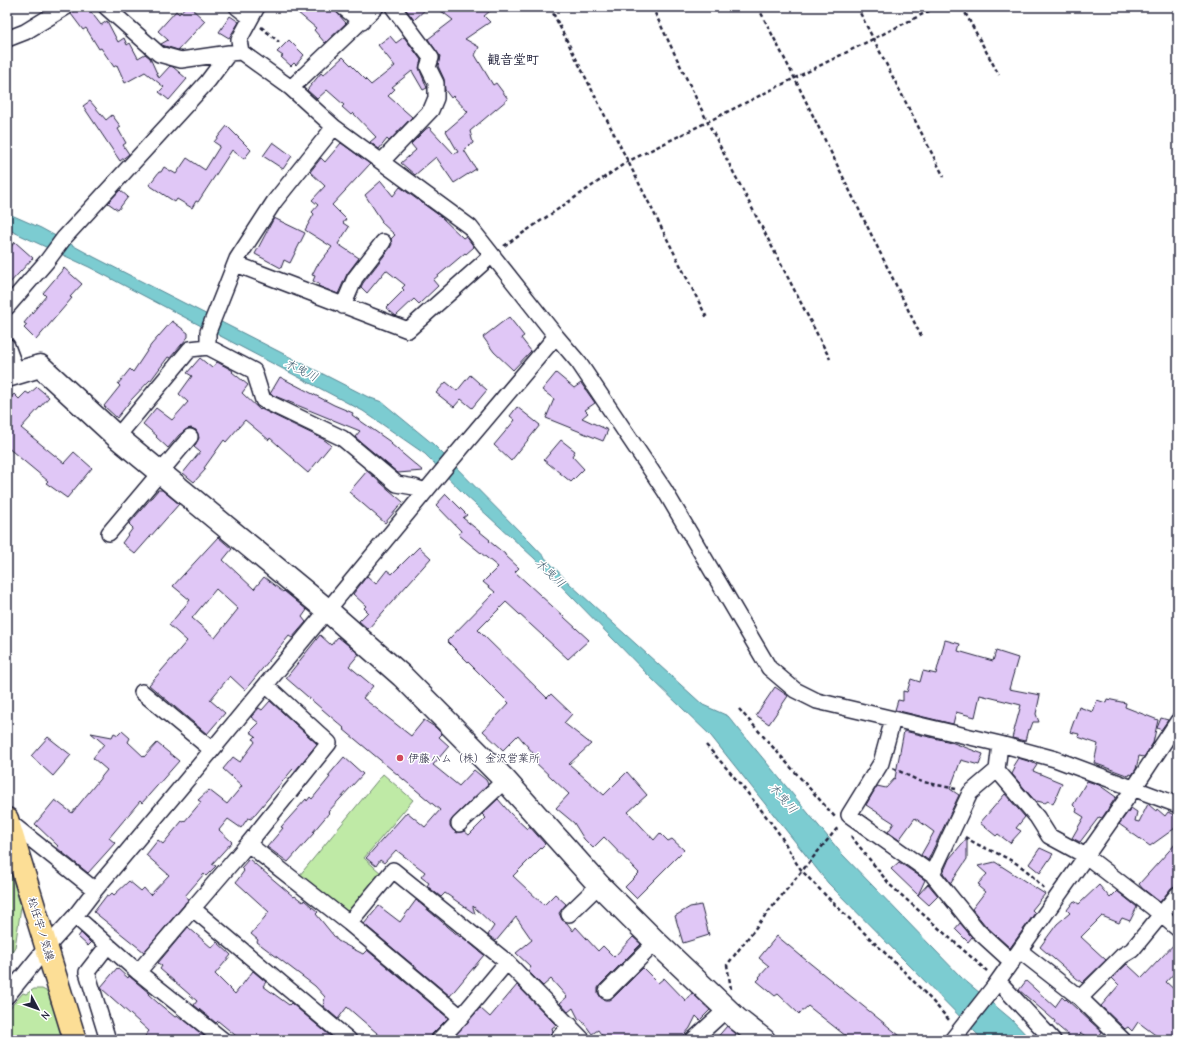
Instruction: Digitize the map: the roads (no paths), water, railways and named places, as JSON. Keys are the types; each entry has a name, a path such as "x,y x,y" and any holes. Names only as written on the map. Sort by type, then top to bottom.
{"main road":[{"name":"松任宇ノ気線","path":"7,820 75,1040"}],"street":[{"path":"7,39 25,32 66,7"},
{"path":"106,7 159,54 182,60 235,53 291,88 334,126 470,227 556,336 579,362 665,491 769,668 795,690 817,701 1000,744 1055,759 1178,805"},
{"path":"7,307 47,261 64,238 235,53 239,40 254,12 237,7"},
{"path":"343,7 362,22"},
{"path":"291,88 362,22 376,7"},
{"path":"382,161 431,110 436,98 436,83 428,67 431,58 393,7"},
{"path":"117,437 190,349 208,340 215,315 236,264 274,202 334,126"},
{"path":"343,306 355,278 383,242"},
{"path":"236,264 408,330 492,255"},
{"path":"7,996 46,948 75,916 425,491 556,336"},
{"path":"208,340 254,371 263,400 342,438 397,484 414,487 425,491"},
{"path":"7,346 12,374 40,366 117,437 327,610 402,676 505,780 599,885 656,942 759,1039"},
{"path":"109,533 190,436"},
{"path":"138,972 248,844 329,743 266,685"},
{"path":"142,692 212,750"},
{"path":"893,719 881,763 849,815 932,874 978,931 1080,998 1123,1040"},
{"path":"957,1033 996,984 1056,900 1134,788 1178,721"},
{"path":"932,874 970,793 997,770 1000,744"},
{"path":"997,770 1037,817 1049,836 1086,856 1178,929"},
{"path":"459,824 505,780"},
{"path":"7,820 95,890"},
{"path":"248,844 349,923 461,1017"},
{"path":"349,923 393,870 507,962 583,1040"},
{"path":"568,914 599,885"},
{"path":"1080,998 1122,956 1132,950 1178,894"},
{"path":"192,908 350,1040"},
{"path":"75,916 138,972 223,1040"},
{"path":"607,991 656,942"},
{"path":"108,945 87,972 108,1040"},
{"path":"440,1040 507,962"},
{"path":"996,984 1052,1040"},
{"path":"693,1040 732,1014"},
{"path":"557,1040 570,1025"}],"water":[{"name":"木曳川","path":"7,213 41,228 94,257 368,397 382,402 433,444 570,584 703,705 728,716 842,854 962,978 1011,1019 1031,1040 983,1040 828,883 711,736 651,678 534,558 464,494 425,454 363,411 89,267 7,229"}],"place":[{"name":"伊藤ハム（株）金沢営業所","path":"400,758"}],"district":[{"name":"観音堂町","path":"513,59"}]}
